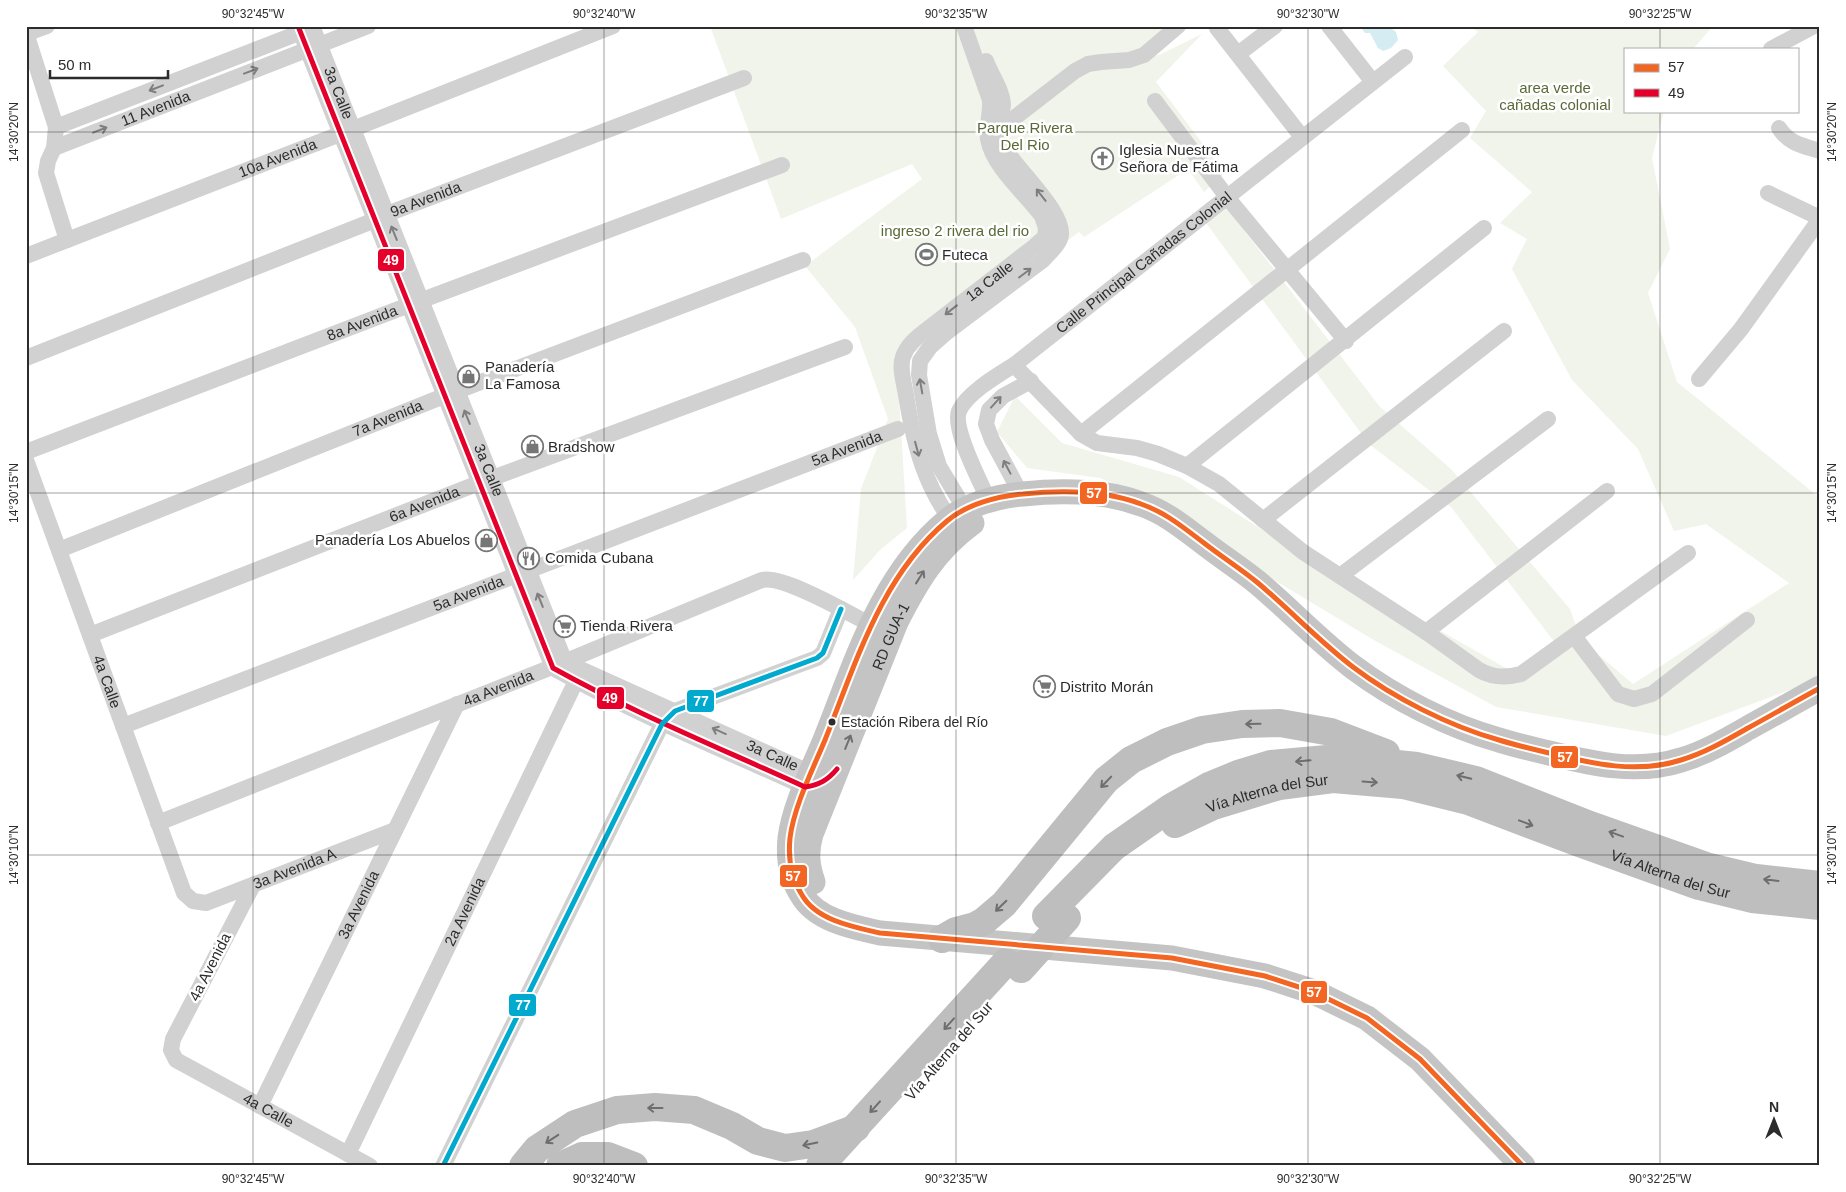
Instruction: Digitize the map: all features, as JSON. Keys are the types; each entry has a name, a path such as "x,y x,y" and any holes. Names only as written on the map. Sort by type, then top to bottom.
{"highway":[{"path":"942,939 975,926 1004,904 1106,780 1132,760 1167,742 1202,730 1242,724 1280,723 1331,732 1418,766"},
{"name":"Vía Alterna del Sur","path":"846,1166 899,1094 1056,917 1114,847 1170,808 1209,786 1238,774 1271,764 1338,758 1418,766 1476,780 1590,825 1706,866 1756,878 1820,885"},
{"name":"Vía Alterna del Sur","path":"1056,917 1123,861 1173,825 1213,806 1279,786 1333,779 1403,785 1468,801 1699,886 1752,900 1820,906"},
{"name":"Vía Alterna del Sur","path":"820,1166 856,1128 899,1094"},
{"name":"Vía Alterna del Sur","path":"522,1166 537,1149 575,1124 617,1110 655,1107 694,1110 732,1126 758,1140 785,1148 813,1144 856,1128"},
{"path":"560,1166 582,1156 608,1156 634,1166"}],"main road":[{"name":"RD GUA-1","path":"1523,1166 1420,1059 1367,1018 1314,992 1265,976 1172,958 880,933 853,927 811,908 802,897 791,870 789,852 790,833 870,617 921,546 989,501 1021,494 1101,493 1142,504 1174,520 1254,580 1329,648 1375,682 1444,719 1496,740 1577,760 1619,768 1650,766 1680,761 1712,749 1820,688"},
{"name":"RD GUA-1","path":"816,820 896,622 926,567 962,520 998,510 1021,494"},
{"path":"867,696 862,666 870,617"},
{"path":"830,918 809,870 807,857 808,842 816,820 818,800 809,778 827,780 837,769"}],"street":[{"path":"47,26 27,33 56,127 54,148 48,161 46,173 66,240"},
{"name":"11 Avenida","path":"54,148 368,26"},
{"name":"10a Avenida","path":"26,256 613,26"},
{"path":"964,26 990,100 993,134"},
{"path":"973,26 1002,101 993,134"},
{"path":"993,134 1075,71 1088,64 1129,60 1144,55 1178,26"},
{"path":"1238,54 1275,26"},
{"path":"1329,26 1373,82"},
{"path":"1773,48 1814,26"},
{"name":"11 Avenida","path":"56,127 308,28"},
{"name":"3a Calle","path":"308,28 313,48 558,665 662,724 809,778"},
{"path":"1217,28 1302,137"},
{"name":"Calle Principal Cañadas Colonial","path":"989,501 963,441 957,419 963,404 986,383 1014,365 1405,57"},
{"name":"9a Avenida","path":"26,358 381,217 744,78"},
{"path":"1155,101 1227,197 1346,341"},
{"path":"1780,128 1791,142 1820,151"},
{"path":"1081,434 1462,130"},
{"name":"1a Calle","path":"962,520 936,458 929,434 919,374 920,361 930,347 1043,260 1056,247 1053,237 1062,231 1056,216 1039,192 1009,156 1000,140 993,134"},
{"name":"8a Avenida","path":"26,452 782,165"},
{"path":"1699,379 1741,329 1820,219 1768,193"},
{"path":"1188,466 1346,341 1484,228"},
{"name":"7a Avenida","path":"59,550 451,393 803,260"},
{"path":"1263,520 1504,331"},
{"name":"6a Avenida","path":"90,635 486,481 845,347"},
{"path":"1014,365 1081,434 1097,443 1137,448 1158,454 1188,466 1219,484 1303,552 1488,675 1511,677 1521,674 1688,553"},
{"path":"1021,494 992,440 986,424 989,410 1002,396 1031,381"},
{"path":"1340,576 1548,419"},
{"name":"5a Avenida","path":"123,726 898,429"},
{"name":"4a Calle","path":"26,460 184,893 193,901"},
{"path":"1426,632 1608,491"},
{"name":"4a Avenida","path":"158,823 558,665 768,579 773,579 795,588 841,609 870,617"},
{"path":"443,1166 662,724 675,711 817,658 823,653 841,609"},
{"path":"1574,636 1618,694 1634,699 1652,694 1747,620"},
{"name":"3a Calle","path":"580,676 675,711 809,778"},
{"name":"2a Avenida","path":"348,1154 580,676"},
{"name":"3a Avenida","path":"260,1106 457,704"},
{"name":"3a Avenida A","path":"193,901 206,903 395,830"},
{"name":"4a Avenida","path":"171,1050 173,1039 253,885"},
{"name":"4a Calle","path":"171,1050 176,1060 370,1166"}],"green space":[{"name":"Parque Rivera Del Rio","path":"710,26 1178,26 1119,61 1159,55 1202,34 1156,82 1225,173 1204,192 1188,169 1084,237 1079,232 897,365 907,528 880,550 853,580 861,489 888,419 855,327 805,266 922,179 912,164 781,219"},
{"name":"area verde cañadas colonial","path":"1470,26 1713,26 1694,48 1624,48 1624,112 1664,112 1652,158 1670,249 1648,293 1677,382 1820,498 1820,675 1795,688 1666,736 1496,707 1372,639 1269,577 1194,520 1100,478 1027,468 997,432 1015,396 1062,443 1179,477 1261,529 1511,671 1559,648 1451,507 1369,444 1206,223 1223,203 1380,407 1451,469 1570,609 1581,640 1633,684 1789,583 1706,524 1674,531 1638,449 1572,380 1512,269 1527,239 1500,223 1532,192 1470,138 1486,111 1443,66 1478,32"}],"water":[{"path":"1360,26 1388,26 1396,32 1398,40 1391,48 1383,51 1378,48 1370,33 1365,33"}],"transit line":[{"name":"49","path":"298,26 553,668 646,715 805,787 823,781 837,769"},
{"name":"57","path":"1523,1166 1420,1059 1367,1018 1314,992 1265,976 1172,958 880,933 836,921 816,911 808,904 795,882 791,868 789,845 795,813 860,651 873,622 904,568 924,543 947,521 964,510 983,502 1013,495 1053,492 1083,492 1127,499 1158,511 1174,521 1252,578 1340,657 1386,690 1442,719 1480,734 1517,745 1598,764 1632,767 1648,766 1664,764 1699,754 1820,688"},
{"name":"77","path":"443,1166 662,724 675,711 817,658 823,653 841,609"}],"place":[{"name":"Iglesia Nuestra Señora de Fátima","path":"1103,159"},
{"name":"Futeca","path":"926,255"},
{"name":"Panadería La Famosa","path":"469,376"},
{"name":"Bradshow","path":"532,447"},
{"name":"Panadería Los Abuelos","path":"486,540"},
{"name":"Comida Cubana","path":"529,558"},
{"name":"Tienda Rivera","path":"564,626"},
{"name":"Distrito Morán","path":"1044,687"},
{"name":"Estación Ribera del Río","path":"832,722"}],"park label":[{"name":"ingreso 2 rivera del rio","path":"955,231"}]}
